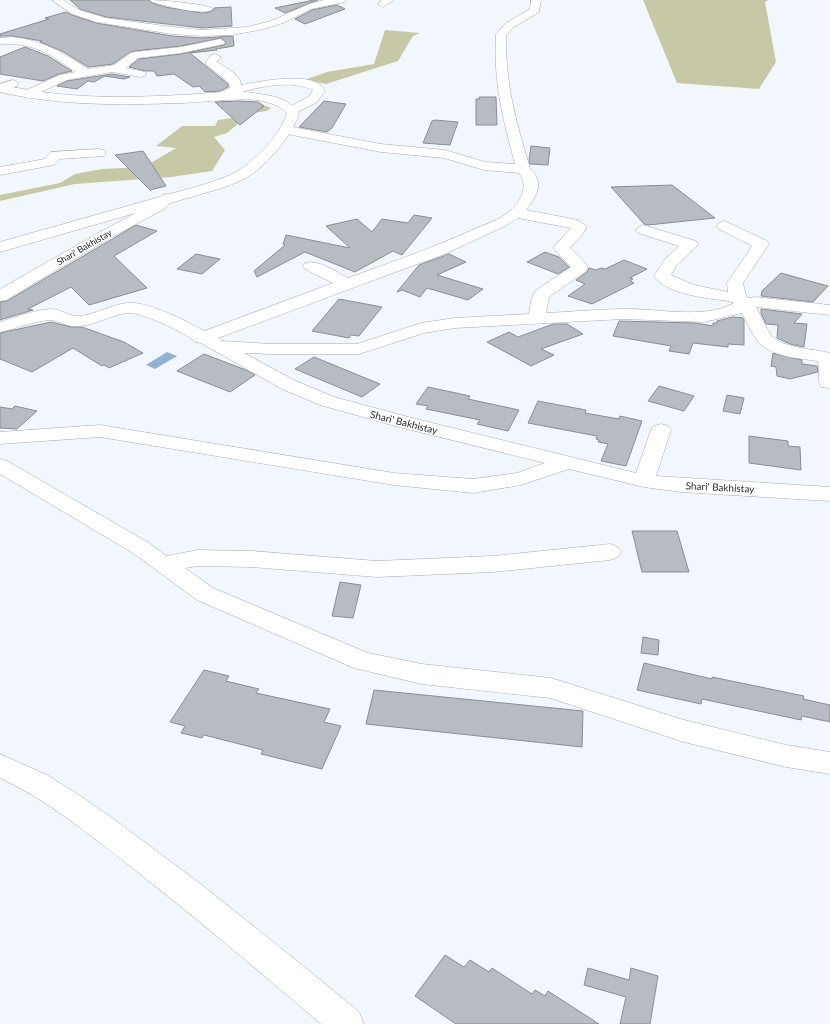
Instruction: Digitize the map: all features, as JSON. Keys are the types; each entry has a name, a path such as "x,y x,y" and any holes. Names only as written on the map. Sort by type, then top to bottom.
{"street":[{"path":"57,0 75,13 95,23 203,34 237,32 282,21 304,9 342,0"},
{"path":"155,0 178,6 208,9"},
{"path":"208,341 253,320 343,289 456,244 516,214 528,199 531,189 530,178 523,169 507,111 500,61 501,34 510,25 535,10 539,3"},
{"path":"145,27 155,20"},
{"path":"28,94 64,77 113,69 126,63 135,55 181,50 218,42 237,32"},
{"path":"0,42 19,40 29,42 59,55 87,74"},
{"path":"0,247 167,198 212,187 246,172 287,130 292,122 292,111 288,107 273,101 242,93 235,87 236,82 225,72 211,63 215,57"},
{"path":"113,69 141,74"},
{"path":"4,89 68,100 130,101 217,100 286,82 307,83 318,88 319,91 313,99 292,111"},
{"path":"287,130 381,148 445,154 484,166 523,169"},
{"path":"0,171 49,162 56,155 99,153"},
{"name":"Shari' Bakhistay","path":"0,296 105,235 159,206 167,198"},
{"path":"516,214 573,223 579,227 577,232 561,248 578,264 580,268 541,295 538,317"},
{"path":"724,226 761,244 735,283 742,301 768,342 780,349 824,357 830,365 828,383"},
{"path":"642,230 690,244 670,261 664,270 662,276 667,280 683,287 742,301 828,315"},
{"path":"311,266 343,289"},
{"path":"208,341 272,349 359,349 421,328 472,321 538,317 569,318 624,314 704,317 733,311 742,301"},
{"name":"Shari' Bakhistay","path":"0,327 51,314 69,321 79,322 129,308 157,314 179,324 289,386 327,402 644,481 681,485 830,494"},
{"path":"644,481 661,430"},
{"path":"0,438 100,431 394,479 473,486 520,479 568,462"},
{"path":"0,464 70,505 163,564 205,594 363,660 422,674 551,688 684,731 786,756 830,763"},
{"path":"163,564 198,558 252,559 377,569 493,564 610,552"},
{"path":"0,765 50,790 96,823 192,895 347,1024"}],"green space":[{"path":"643,0 768,0 765,2 776,62 759,89 677,83"},
{"path":"385,30 420,33 413,36 398,61 326,84 304,80 327,72 374,64"},
{"path":"258,103 271,108 267,111 251,113 227,133 214,137 225,150 212,171 171,177 75,184 0,201 0,195 60,183 75,174 102,169 144,167 176,148 156,146 182,126 215,126 218,120 232,118"}],"water":[{"path":"167,352 177,356 155,369 146,365"}],"building":[{"path":"70,0 149,0 152,3 165,7 202,13 214,10 214,8 231,7 232,26 202,28 106,17 80,9"},
{"path":"318,0 285,13 275,8"},
{"path":"337,5 345,9 305,24 295,19 312,10"},
{"path":"66,12 96,23 172,36 202,38 233,36 234,46 216,49 217,50 190,53 228,84 228,87 220,91 205,92 199,86 193,87 174,74 157,76 154,71 146,71 129,67 139,59 181,54 224,45 226,42 221,38 181,46 130,52 113,64 88,67 62,51 40,42 42,41 12,36 0,36 0,34 49,19 45,18"},
{"path":"25,47 48,56 72,71 59,74 43,81 0,74 0,57"},
{"path":"112,74 130,77 124,79 105,76 94,82 88,81 77,89 57,86 67,81"},
{"path":"479,97 496,97 497,125 476,125 476,99 480,99"},
{"path":"324,101 346,104 332,128 327,132 299,127"},
{"path":"215,102 258,102 264,106 240,125"},
{"path":"432,121 458,122 450,145 423,143"},
{"path":"531,146 550,148 548,165 530,164 529,160"},
{"path":"143,151 166,186 150,190 115,155"},
{"path":"672,185 715,218 648,225 644,224 611,187"},
{"path":"414,215 432,218 402,255 393,251 355,272 305,252 257,277 254,271 285,245 283,244 286,235 350,248 326,226 357,219 372,232 382,219 408,223"},
{"path":"136,225 157,231 114,256 147,288 89,305 71,287 28,309 33,310 0,320 0,302 7,301"},
{"path":"545,252 559,257 569,267 558,274 527,262"},
{"path":"196,254 220,259 202,274 177,269"},
{"path":"449,254 466,262 437,275 483,289 468,300 427,288 420,297 402,290 397,292 419,265"},
{"path":"624,260 647,269 630,278 633,279 630,281 634,283 592,304 568,296 585,284 576,280 587,272 589,268 596,270 601,268 605,269"},
{"path":"781,273 828,286 813,302 761,296 762,291"},
{"path":"339,299 382,307 359,336 351,335 349,338 312,331"},
{"path":"761,309 802,314 794,323 807,324 804,347 790,344 777,338 778,325 766,324 761,313"},
{"path":"733,317 743,318 744,320 744,345 728,344 728,347 693,343 689,354 669,351 671,346 613,336 619,321 695,323 713,326 713,323 717,323 717,321"},
{"path":"51,322 71,327 82,327 124,342 143,353 109,368 104,365 102,366 73,348 32,372 0,359 0,333"},
{"path":"553,324 567,324 583,334 541,349 554,355 531,366 487,342 509,332 518,337"},
{"path":"773,353 802,360 802,364 817,366 818,372 790,379 777,376 776,367 771,366"},
{"path":"204,354 255,375 230,392 177,371"},
{"path":"314,357 380,384 362,397 295,369"},
{"path":"659,386 694,396 684,411 648,401"},
{"path":"428,387 470,396 468,399 519,410 508,431 477,424 480,420 426,409 428,406 416,404"},
{"path":"727,395 744,398 740,414 723,411"},
{"path":"538,401 586,410 585,413 619,419 620,416 642,421 626,466 601,461 608,444 598,442 599,440 596,439 597,436 528,423"},
{"path":"15,406 37,411 17,429 0,428 0,407 12,409"},
{"path":"749,436 788,441 788,446 800,447 801,470 749,463"},
{"path":"632,531 677,531 689,572 642,572"},
{"path":"340,582 361,585 353,618 332,616"},
{"path":"643,637 659,640 658,655 641,653"},
{"path":"644,663 712,679 712,677 804,696 803,699 830,705 830,722 802,716 801,720 702,699 701,704 637,690"},
{"path":"204,670 229,676 226,681 259,689 256,693 330,709 324,722 341,726 322,769 261,754 263,750 204,735 202,738 181,733 185,726 170,722"},
{"path":"374,690 583,711 582,747 366,724"},
{"path":"445,955 464,967 470,960 489,972 492,968 532,994 535,990 545,996 548,991 599,1024 456,1024 415,996"},
{"path":"588,968 629,980 631,968 658,976 650,1024 620,1024 626,997 584,985"}]}
